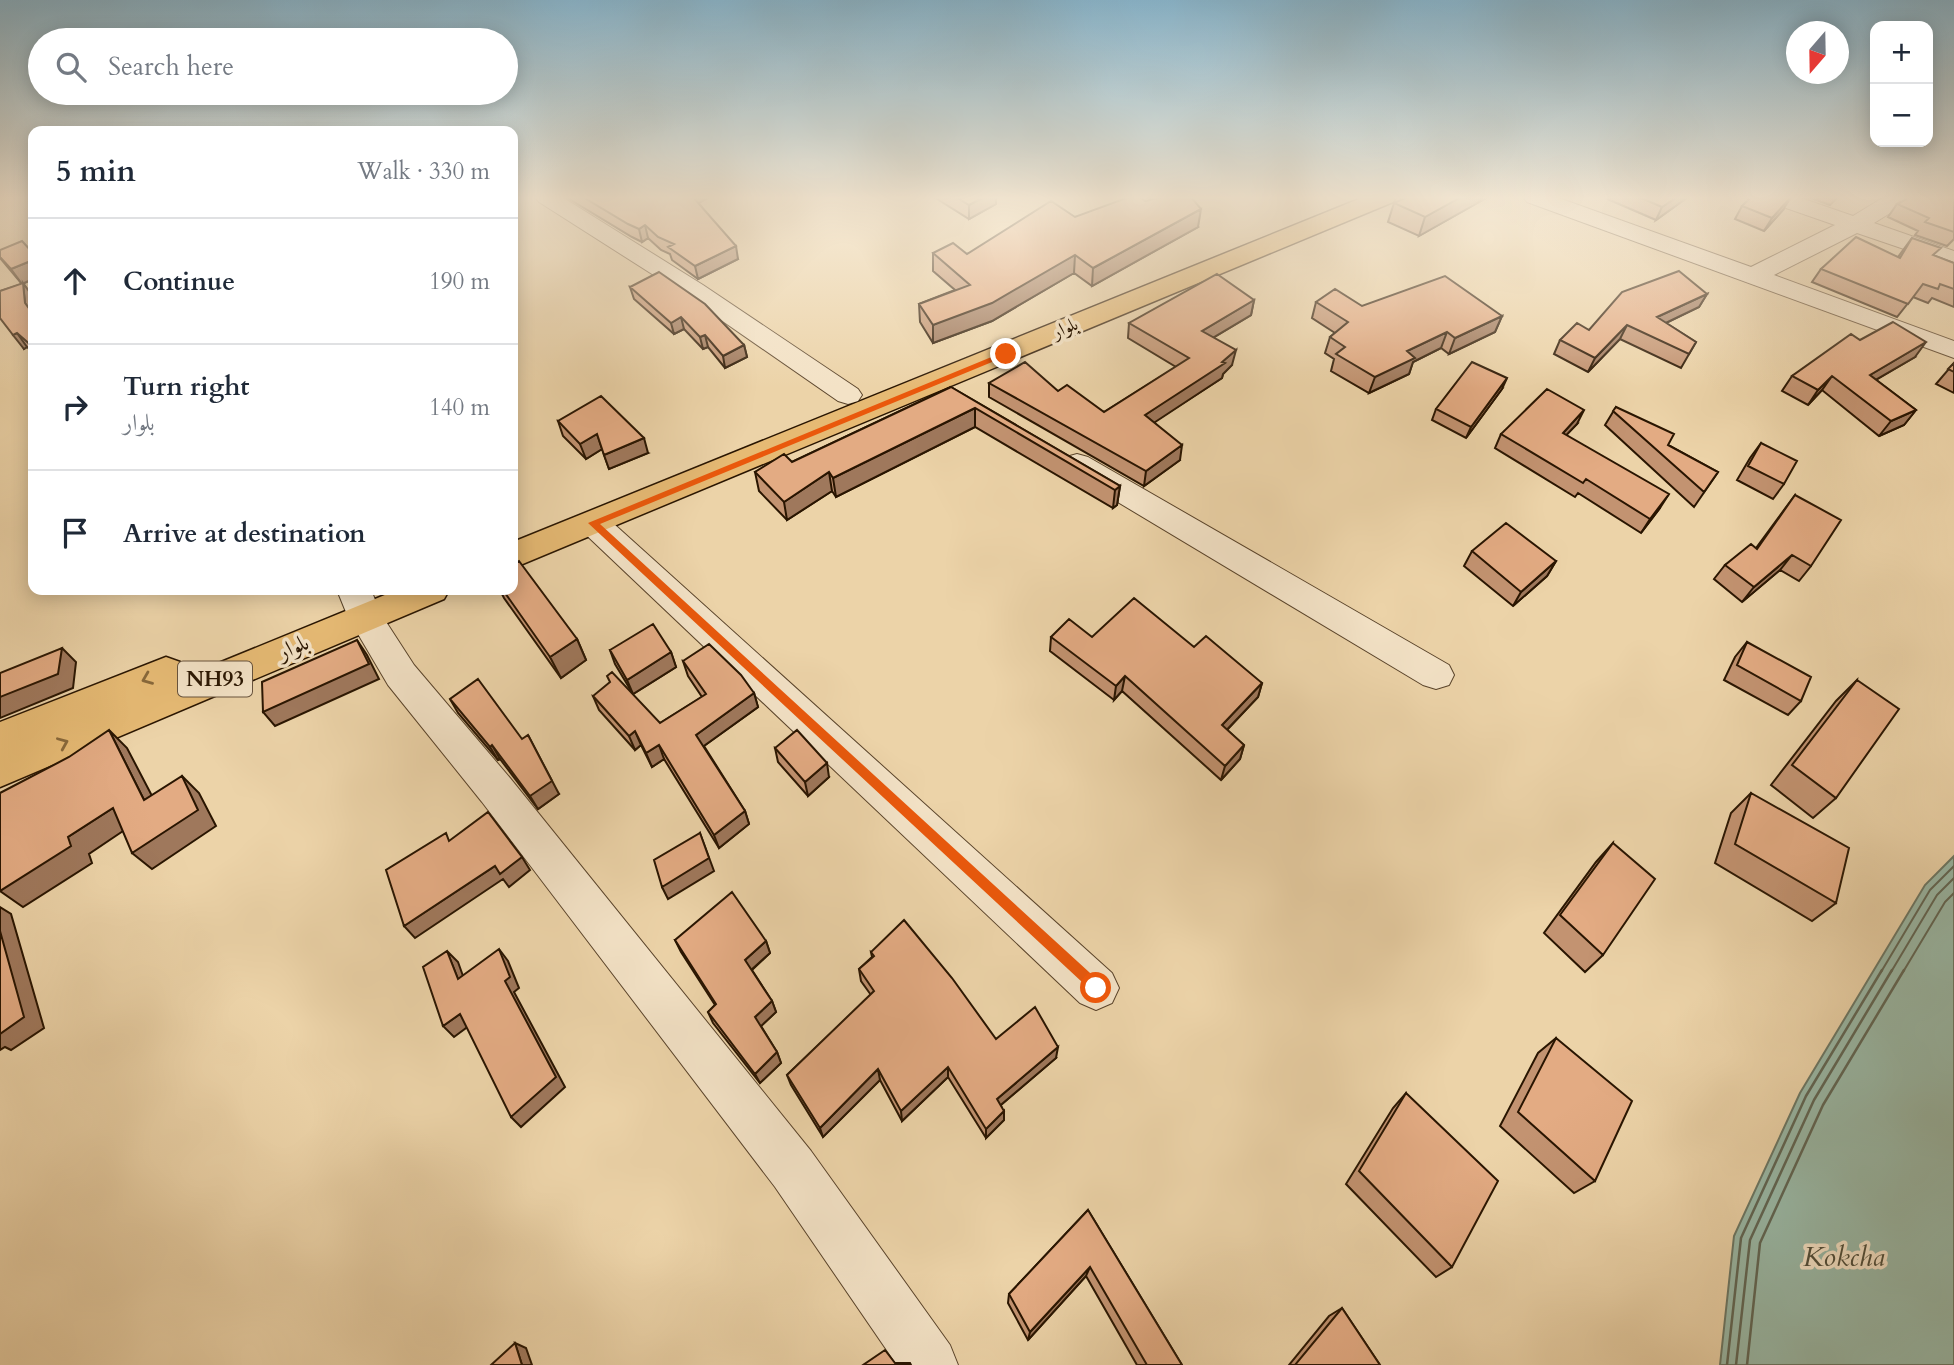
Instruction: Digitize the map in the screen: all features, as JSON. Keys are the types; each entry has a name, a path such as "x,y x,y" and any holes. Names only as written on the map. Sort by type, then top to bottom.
{"main road":[{"name":"بلوار","path":"518,529 1178,261"},
{"name":"بلوار","path":"518,554 1230,261"},
{"name":"بلوار","path":"0,739 361,598 387,595"},
{"name":"بلوار","path":"0,769 361,598"}],"street":[{"path":"648,261 848,395"},
{"path":"1711,261 1954,350"},
{"path":"1753,276 1783,261"},
{"path":"937,382 973,402"},
{"path":"1056,451 1436,675"},
{"path":"593,523 1096,988"},
{"path":"361,598 401,675 505,801 793,1169 930,1365"}],"water":[{"name":"Kokcha","path":"1954,856 1954,1365 1720,1365 1734,1236 1800,1093 1925,885"}],"building":[{"path":"3,261 28,261 28,262 11,269"},
{"path":"687,261 706,261 695,266"},
{"path":"942,261 1065,261 992,303 933,325 919,304 970,285"},
{"path":"1083,261 1106,261 1093,268"},
{"path":"1830,261 1948,261 1954,263 1954,289 1940,284 1938,289 1923,284 1908,304 1821,269"},
{"path":"1679,271 1707,294 1657,317 1696,342 1689,354 1627,325 1595,358 1560,340 1577,323 1589,330 1622,292"},
{"path":"659,272 705,304 744,345 723,356 705,335 700,337 681,317 671,323 630,287"},
{"path":"1217,274 1254,300 1202,331 1236,350 1222,362 1225,363 1145,415 1182,445 1146,471 989,383 1025,362 1058,391 1067,385 1104,412 1189,358 1129,323"},
{"path":"1445,276 1502,316 1455,338 1447,332 1407,351 1415,358 1375,377 1336,354 1345,347 1330,337 1348,322 1316,302 1335,289 1362,306"},
{"path":"23,283 25,303 28,307 28,343 17,333 13,335 0,318 0,291"},
{"path":"1893,322 1926,342 1870,375 1916,410 1891,421 1832,376 1818,390 1792,376 1851,334 1860,340"},
{"path":"1472,362 1507,378 1471,427 1436,409"},
{"path":"951,387 1120,486 1115,490 975,408 833,478 829,472 784,502 755,472 784,454 792,462"},
{"path":"1547,389 1584,410 1563,433 1669,494 1650,519 1586,479 1583,483 1501,434"},
{"path":"601,396 644,438 604,455 597,434 580,444 558,421"},
{"path":"1616,407 1674,434 1668,445 1718,472 1704,492 1613,411"},
{"path":"1761,443 1797,461 1784,484 1748,466"},
{"path":"1795,495 1841,520 1811,566 1792,555 1754,587 1725,565 1751,544 1757,549"},
{"path":"1506,523 1556,561 1521,592 1472,551"},
{"path":"518,562 577,639 550,657 507,595 518,595"},
{"path":"1134,598 1194,647 1206,636 1262,683 1222,725 1244,745 1225,766 1125,676 1116,686 1051,637 1069,619 1092,637"},
{"path":"653,624 671,652 627,680 610,650"},
{"path":"357,640 369,664 263,712 262,682"},
{"path":"1747,642 1811,677 1801,701 1737,665"},
{"path":"709,644 741,675 754,693 696,735 745,811 714,835 659,745 646,753 635,731 629,736 593,696 610,682 607,676 612,672 660,723 706,694 683,661"},
{"path":"62,648 58,674 0,697 0,673"},
{"path":"478,679 522,739 528,735 552,781 530,796 492,745 490,747 450,699"},
{"path":"1857,680 1899,709 1836,798 1792,765"},
{"path":"109,730 144,800 182,776 198,810 132,853 113,808 68,837 71,846 0,891 0,793 69,757"},
{"path":"797,730 827,763 805,782 775,748"},
{"path":"1751,793 1849,848 1836,903 1735,844"},
{"path":"488,812 522,857 500,874 495,866 404,926 386,870 446,833 449,841"},
{"path":"700,833 709,858 662,887 654,860"},
{"path":"1613,843 1655,879 1603,955 1560,915"},
{"path":"732,892 766,941 745,960 772,1001 755,1017 777,1052 755,1074 708,1012 716,1004 675,940"},
{"path":"904,920 952,978 996,1039 1035,1007 1058,1047 997,1099 1004,1111 986,1129 948,1067 901,1111 878,1069 820,1128 787,1075 874,991 859,969 874,956 871,952"},
{"path":"0,931 24,1017 0,1034"},
{"path":"499,949 510,977 505,981 556,1077 511,1117 460,1014 443,1026 423,967 447,951 458,979"},
{"path":"1556,1038 1632,1101 1595,1181 1518,1112"},
{"path":"1406,1093 1498,1181 1452,1267 1359,1171"},
{"path":"1088,1210 1182,1365 1147,1365 1090,1267 1030,1332 1009,1294"},
{"path":"1342,1308 1380,1365 1295,1365"},
{"path":"515,1343 522,1365 491,1365"},
{"path":"885,1350 895,1363 911,1365 863,1365"}],"route":[{"path":"1006,354 593,523 1096,988"}]}
